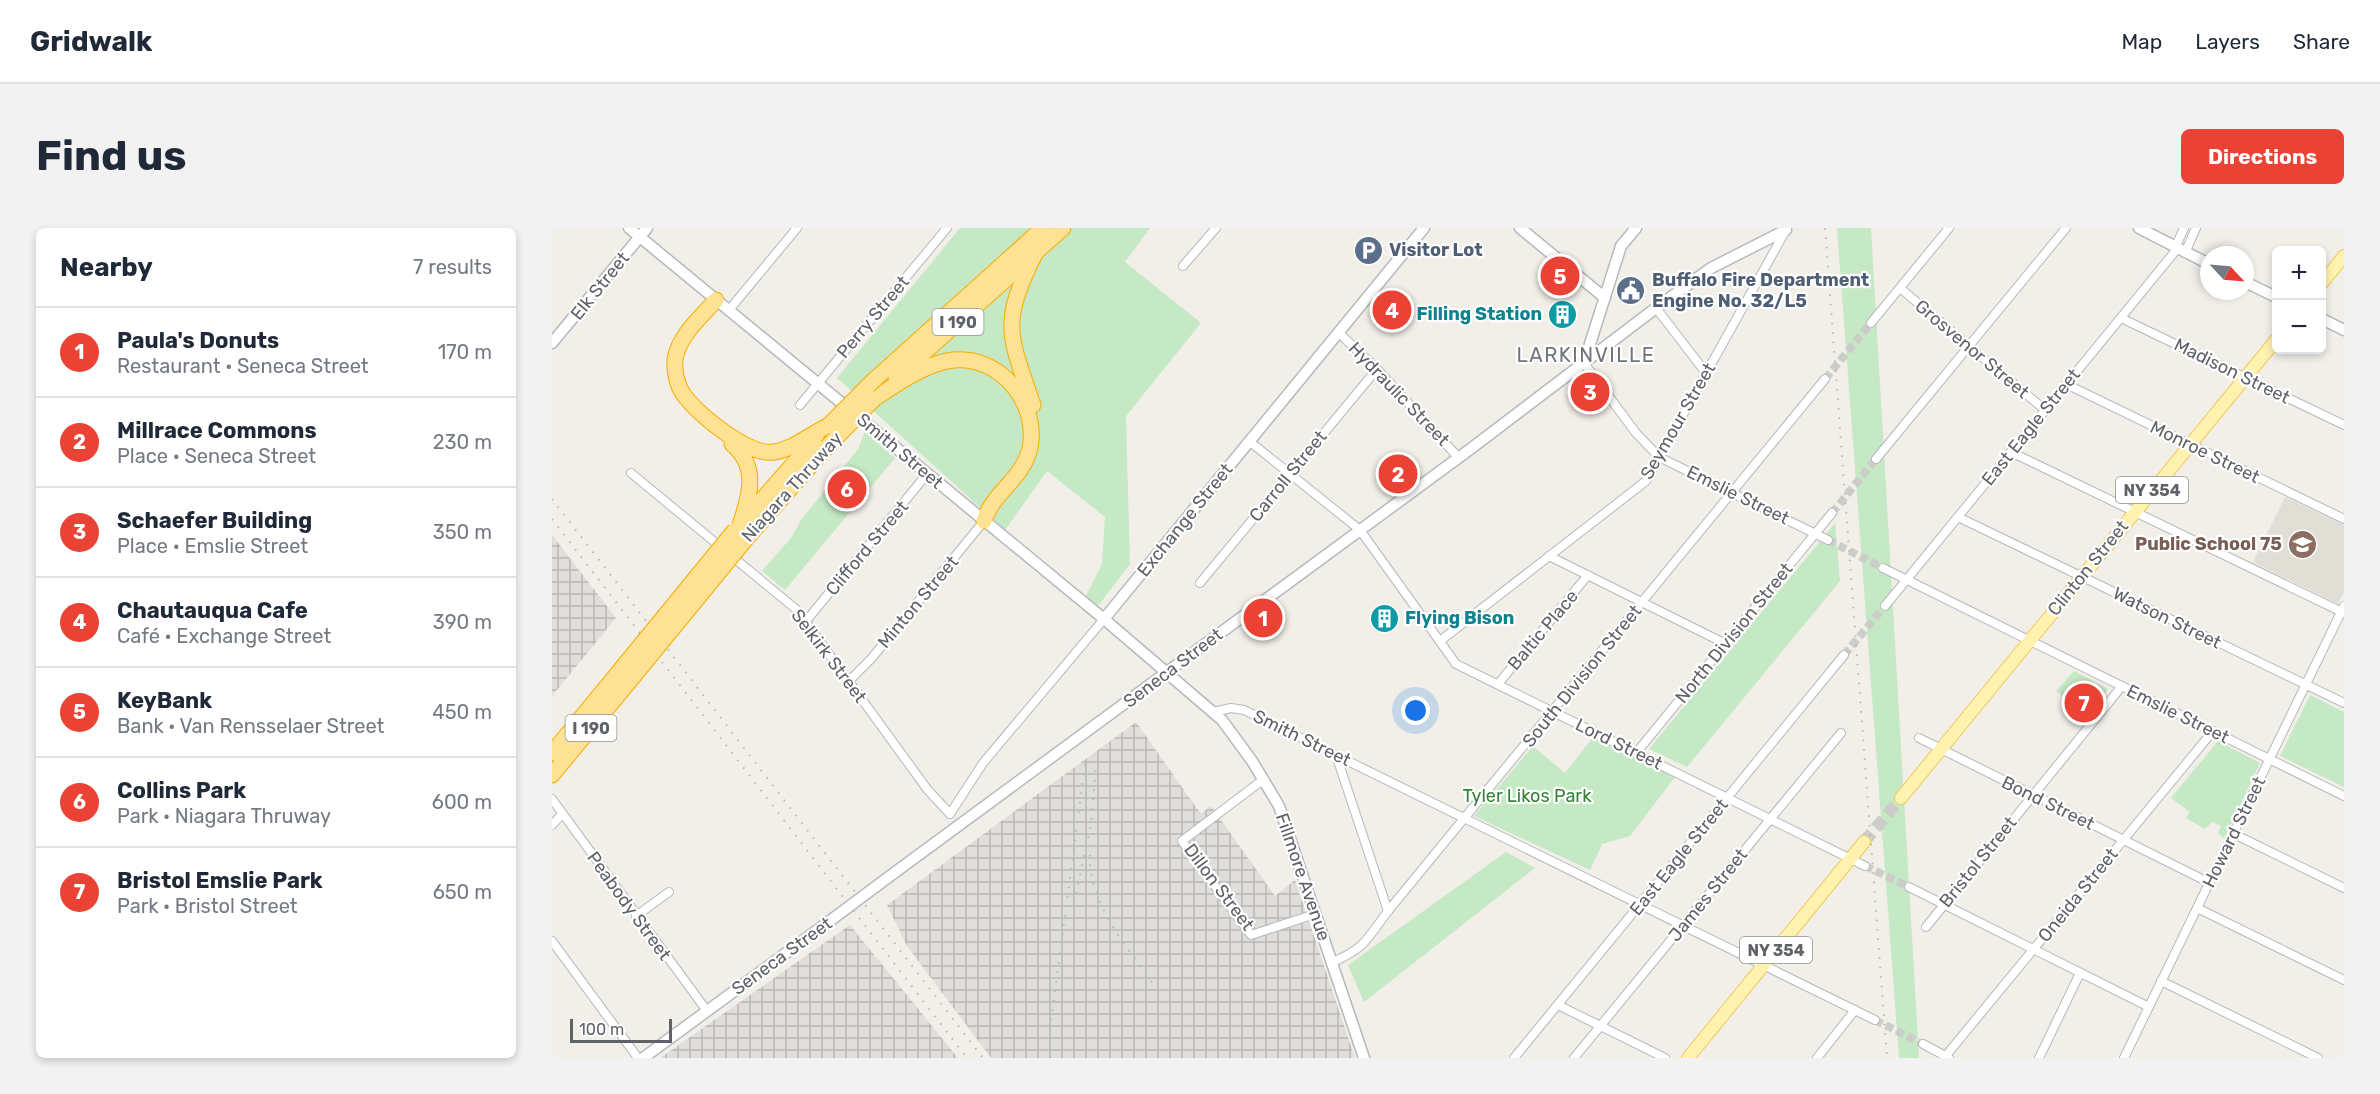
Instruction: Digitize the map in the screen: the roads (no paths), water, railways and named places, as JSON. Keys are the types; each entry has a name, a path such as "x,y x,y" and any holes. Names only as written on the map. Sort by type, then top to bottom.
{"highway":[{"name":"Niagara Thruway","path":"878,391 1042,235 1063,228"},
{"name":"Niagara Thruway","path":"553,774 623,678 740,531 822,435 878,391 1035,254 1042,235"},
{"path":"984,521 994,516 1028,474 1036,453 1036,421 1010,331 1014,300 1035,254"},
{"path":"712,297 678,348 674,367 683,394 749,449 764,452 783,449 822,435"},
{"path":"712,297 672,341 668,362 669,376 682,401 738,450 746,460 751,485 740,531"},
{"path":"878,391 924,369 953,360 965,360 989,367 1013,385 1029,419 1030,448 1016,479 987,511 984,521"},
{"name":"Niagara Thruway","path":"552,753 623,678"}],"main road":[{"path":"2326,278 2344,256"},
{"name":"Clinton Street","path":"1901,798 2189,444 2272,346"},
{"name":"NY 354","path":"1688,1058 1864,842"}],"street":[{"name":"Smith Street","path":"629,228 643,232 712,297 1104,619 1213,712 1236,708 1464,817 1875,1020"},
{"path":"729,310 797,228"},
{"name":"Perry Street","path":"800,405 947,228"},
{"path":"1183,266 1216,228"},
{"name":"Exchange Street","path":"950,814 983,763 1424,228"},
{"path":"1520,228 1605,298"},
{"path":"1584,363 1621,246 1636,228"},
{"path":"1870,323 1949,228"},
{"path":"1876,459 2066,228"},
{"path":"2139,228 2200,260"},
{"name":"East Eagle Street","path":"2179,250 2184,228"},
{"name":"East Eagle Street","path":"1885,606 2196,228"},
{"name":"Seneca Street","path":"643,1058 1360,530 1711,268 1786,230"},
{"name":"Seymour Street","path":"1440,641 1646,481 1786,230"},
{"name":"Elk Street","path":"552,344 643,232"},
{"path":"2254,286 2272,295"},
{"name":"Grosvenor Street","path":"1899,288 2045,410"},
{"path":"1656,308 1706,373"},
{"name":"Madison Street","path":"2121,318 2344,425"},
{"path":"2326,321 2344,330"},
{"name":"Hydraulic Street","path":"1338,332 1377,369 1458,457"},
{"name":"Emslie Street","path":"1584,363 1636,433 1659,457 1828,540"},
{"name":"Carroll Street","path":"1200,584 1289,473 1377,369"},
{"name":"South Division Street","path":"1331,963 1360,949 1464,817 1553,712 1825,379"},
{"name":"Monroe Street","path":"2066,384 2344,519"},
{"name":"Lord Street","path":"1249,441 1360,530 1456,664 1865,866"},
{"path":"2011,452 2343,610"},
{"name":"Selkirk Street","path":"631,473 797,610 927,789 950,814"},
{"name":"Clifford Street","path":"806,621 927,474"},
{"name":"North Division Street","path":"1637,752 1832,513"},
{"name":"Watson Street","path":"1958,517 2344,703"},
{"name":"Minton Street","path":"849,681 871,659 984,521"},
{"path":"1549,556 1726,644"},
{"name":"Emslie Street","path":"1883,568 2344,796"},
{"name":"Baltic Place","path":"1498,684 1588,576"},
{"name":"Howard Street","path":"2125,1056 2343,610"},
{"name":"East Eagle Street","path":"1514,1058 1844,655"},
{"name":"Bristol Street","path":"1926,927 2122,686"},
{"name":"Fillmore Avenue","path":"1213,712 1244,749 1279,806 1364,1058"},
{"name":"Oneida Street","path":"1947,1057 2213,731"},
{"name":"James Street","path":"1574,1058 1841,733"},
{"name":"Bond Street","path":"1919,738 2210,883"},
{"path":"1336,755 1388,911"},
{"name":"Dillon Street","path":"1264,779 1182,841 1251,935 1315,914"},
{"name":"Peabody Street","path":"552,799 707,1011"},
{"path":"552,825 562,814"},
{"path":"2234,834 2344,888"},
{"path":"1909,887 2149,1007"},
{"path":"636,916 669,892"},
{"path":"2197,908 2344,980"},
{"path":"552,941 638,1058"},
{"path":"2039,1058 2080,973"},
{"path":"2161,981 2318,1058"},
{"path":"1558,1005 1665,1058"},
{"path":"1817,1058 1855,1010"},
{"path":"1923,1044 1947,1057"},
{"path":"2125,1056 2135,1058"}],"tunnel":[{"path":"1825,379 1871,323"},
{"path":"1832,513 1876,459"},
{"path":"1828,540 1883,568"},
{"path":"1844,655 1885,606"},
{"path":"1864,842 1901,798"},
{"path":"1865,866 1909,887"},
{"path":"1875,1020 1923,1044"}],"railway":[{"path":"1825,228 1887,1058"},
{"path":"552,499 983,1058"},
{"path":"552,519 967,1058"},
{"path":"1050,1058 1050,1029 1086,757"},
{"path":"1074,903 1091,825 1096,764"},
{"path":"1090,855 1095,890 1110,923 1152,982"}],"place":[{"name":"Visitor Lot","path":"1368,250"},
{"name":"KeyBank","path":"1560,276"},
{"name":"Buffalo Fire Department Engine No. 32/L5","path":"1631,290"},
{"name":"Chautauqua Cafe","path":"1392,310"},
{"name":"Filling Station","path":"1563,314"},
{"name":"Schaefer Building","path":"1590,392"},
{"name":"Millrace Commons","path":"1398,474"},
{"name":"Collins Park","path":"847,489"},
{"name":"Public School 75","path":"2303,544"},
{"name":"Paula's Donuts","path":"1263,618"},
{"name":"Flying Bison","path":"1384,618"},
{"name":"Bristol Emslie Park","path":"2084,703"}],"district":[{"name":"LARKINVILLE","path":"1586,355"}],"park label":[{"name":"Tyler Likos Park","path":"1527,796"}]}
